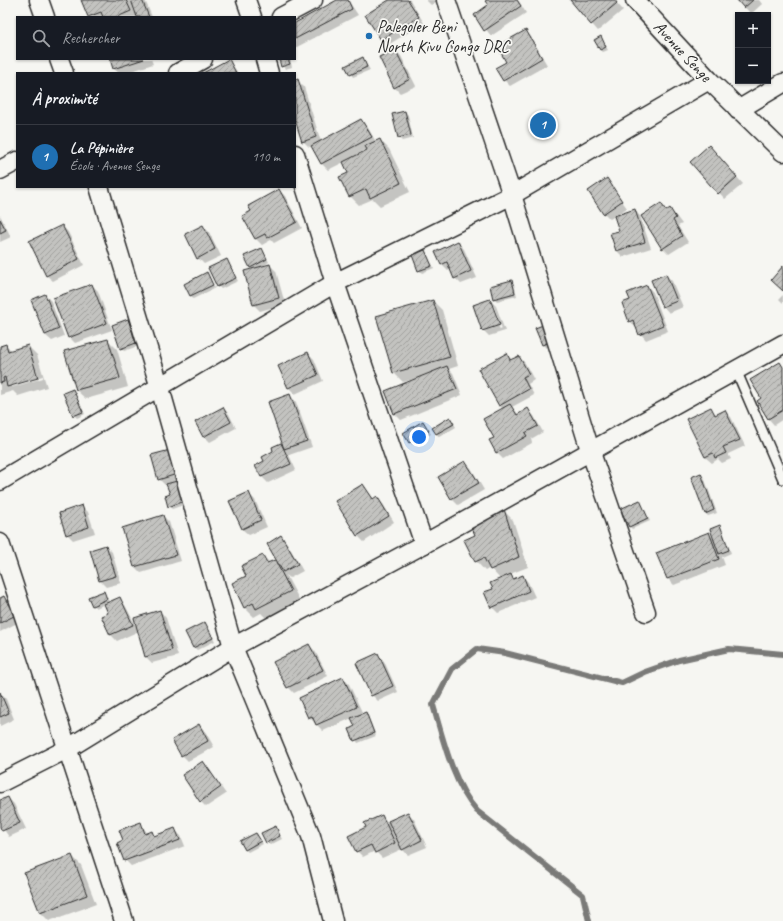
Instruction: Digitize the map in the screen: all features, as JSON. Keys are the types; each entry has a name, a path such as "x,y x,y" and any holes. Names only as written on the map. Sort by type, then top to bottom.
{"street":[{"path":"40,0 45,16"},
{"path":"246,0 252,16"},
{"path":"283,16 313,0"},
{"path":"446,0 512,195 590,450 646,612"},
{"name":"Avenue Senge","path":"635,0 738,110 783,152"},
{"path":"59,60 64,72"},
{"path":"180,72 201,60"},
{"path":"265,60 270,72"},
{"path":"0,481 160,388 335,283 512,195 709,80"},
{"path":"738,110 783,83"},
{"path":"296,157 335,283 424,544"},
{"path":"0,170 16,162"},
{"path":"99,188 160,388 233,647 311,836 333,921"},
{"path":"0,782 67,749 233,647 424,544 590,450 783,344"},
{"path":"0,543 124,921"}],"lane":[{"path":"736,370 783,479"}],"building":[{"path":"81,0 126,0 131,11 119,16 103,16 101,12 88,16"},
{"path":"131,0 142,0 149,16 137,16"},
{"path":"337,0 348,0 352,9 296,38 296,22"},
{"path":"389,0 408,0 419,17 381,40 365,15"},
{"path":"517,0 521,6 484,31 474,15 488,5 485,1"},
{"path":"570,0 615,0 617,3 591,25"},
{"path":"737,0 753,0 744,8"},
{"path":"526,30 542,58 503,81 495,68 506,62 497,46"},
{"path":"601,36 606,47 600,50 594,40"},
{"path":"395,49 410,79 394,88 379,57"},
{"path":"363,57 367,67 350,75 345,66"},
{"path":"110,60 141,60 113,69"},
{"path":"230,60 236,72 205,72"},
{"path":"279,60 288,60 290,64 281,67"},
{"path":"298,79 316,137 302,142 296,123 296,80"},
{"path":"405,111 411,135 398,138 392,114"},
{"path":"361,119 372,137 321,164 311,146"},
{"path":"380,139 401,183 370,198 366,189 349,197 339,177 348,173 343,162 367,150 365,146"},
{"path":"709,145 737,177 718,194 690,162"},
{"path":"607,178 622,201 603,214 588,191"},
{"path":"279,189 297,222 267,238 265,234 255,239 242,216 251,211 248,206"},
{"path":"661,203 666,211 670,208 676,218 673,220 682,236 662,249 641,216"},
{"path":"635,209 645,242 616,251 610,233 619,231 614,216"},
{"path":"0,219 6,230 0,233"},
{"path":"62,225 79,259 46,276 29,241"},
{"path":"203,225 215,249 197,259 185,234"},
{"path":"458,241 471,271 454,279 447,262 441,265 435,252"},
{"path":"262,248 267,259 250,268 244,256"},
{"path":"425,250 432,266 418,271 412,255"},
{"path":"227,259 236,278 217,287 208,268"},
{"path":"270,264 279,298 253,305 244,271"},
{"path":"783,266 783,291 771,280"},
{"path":"207,272 213,285 190,296 184,284"},
{"path":"666,274 677,301 662,307 651,280"},
{"path":"512,280 515,293 493,299 490,286"},
{"path":"92,284 107,323 68,338 53,298"},
{"path":"647,285 663,325 639,335 633,320 629,322 622,303 630,300 627,293"},
{"path":"45,294 59,329 45,335 31,300"},
{"path":"490,299 500,325 482,331 473,305"},
{"path":"433,300 450,357 393,373 376,316"},
{"path":"128,319 136,343 120,349 112,325"},
{"path":"543,325 550,342 542,345 535,328"},
{"path":"108,339 120,378 76,390 64,351"},
{"path":"6,344 8,351 28,345 38,378 7,387 5,377 3,378 4,382 0,383 0,346"},
{"path":"308,352 318,375 288,388 278,366"},
{"path":"507,353 510,360 519,356 529,374 523,377 529,389 499,406 478,369"},
{"path":"780,362 783,367 783,410 768,419 757,401 761,398 750,380"},
{"path":"447,366 457,389 394,414 385,391"},
{"path":"73,389 83,412 73,416 63,393"},
{"path":"290,394 307,441 284,449 268,402"},
{"path":"510,404 517,415 528,408 538,426 525,433 527,436 496,453 489,440 494,438 483,419"},
{"path":"223,407 231,422 203,437 195,422"},
{"path":"711,407 715,415 725,410 740,440 723,447 726,453 715,458 713,453 705,457 686,419"},
{"path":"450,417 454,424 436,434 432,428"},
{"path":"423,421 429,431 409,443 403,433"},
{"path":"281,443 291,464 261,477 255,466 264,461 262,457 273,451 272,447"},
{"path":"170,450 177,474 158,480 151,455"},
{"path":"465,461 479,483 451,499 438,477"},
{"path":"701,473 714,510 705,514 691,477"},
{"path":"177,481 184,501 168,507 165,496 170,494 166,484"},
{"path":"363,484 373,499 377,496 389,516 357,536 335,501"},
{"path":"249,492 261,520 242,529 229,501"},
{"path":"640,500 648,518 629,527 620,509"},
{"path":"82,505 89,527 66,535 59,513"},
{"path":"504,509 519,557 490,570 484,558 475,562 464,540 475,535 472,528"},
{"path":"163,515 176,555 134,567 122,528"},
{"path":"720,525 729,550 719,554 710,529"},
{"path":"709,532 719,559 667,579 656,553"},
{"path":"281,535 298,564 283,572 267,544"},
{"path":"106,545 116,576 99,581 90,550"},
{"path":"263,555 267,563 275,560 291,591 256,609 253,603 244,608 232,583 246,576 241,566"},
{"path":"511,574 513,579 523,575 529,591 491,608 484,592 493,589 490,583"},
{"path":"104,591 107,599 92,606 88,597"},
{"path":"4,596 14,616 0,623 0,598"},
{"path":"120,597 133,625 110,635 101,616 108,613 104,604"},
{"path":"160,610 172,650 145,657 134,618"},
{"path":"205,622 213,638 193,648 185,632"},
{"path":"309,644 323,670 287,688 273,662"},
{"path":"378,653 393,686 371,696 356,663"},
{"path":"343,677 357,707 316,725 312,716 308,718 299,698"},
{"path":"0,692 9,713 0,717"},
{"path":"366,712 374,733 354,741 349,729 355,726 351,718"},
{"path":"199,724 208,741 181,756 172,740"},
{"path":"203,761 221,787 200,802 182,775"},
{"path":"8,797 20,823 2,831 0,827 0,800"},
{"path":"408,812 422,840 402,850 388,821"},
{"path":"382,815 395,843 375,853 371,845 356,852 348,836 366,827 364,823"},
{"path":"141,822 145,834 152,831 154,836 175,828 180,840 124,861 117,843 123,840 119,830"},
{"path":"276,826 280,836 266,843 261,833"},
{"path":"256,833 261,841 245,850 240,841"},
{"path":"72,855 87,895 40,913 24,873"}],"waterway":[{"path":"589,921 583,895 477,811 461,788 450,761 433,705 452,669 477,649 505,653 622,683 645,672 679,660 729,649 783,654"}],"place":[{"name":"Palegoler Beni North Kivu Congo DRC","path":"369,36"},
{"name":"La Pépinière","path":"543,125"}]}
